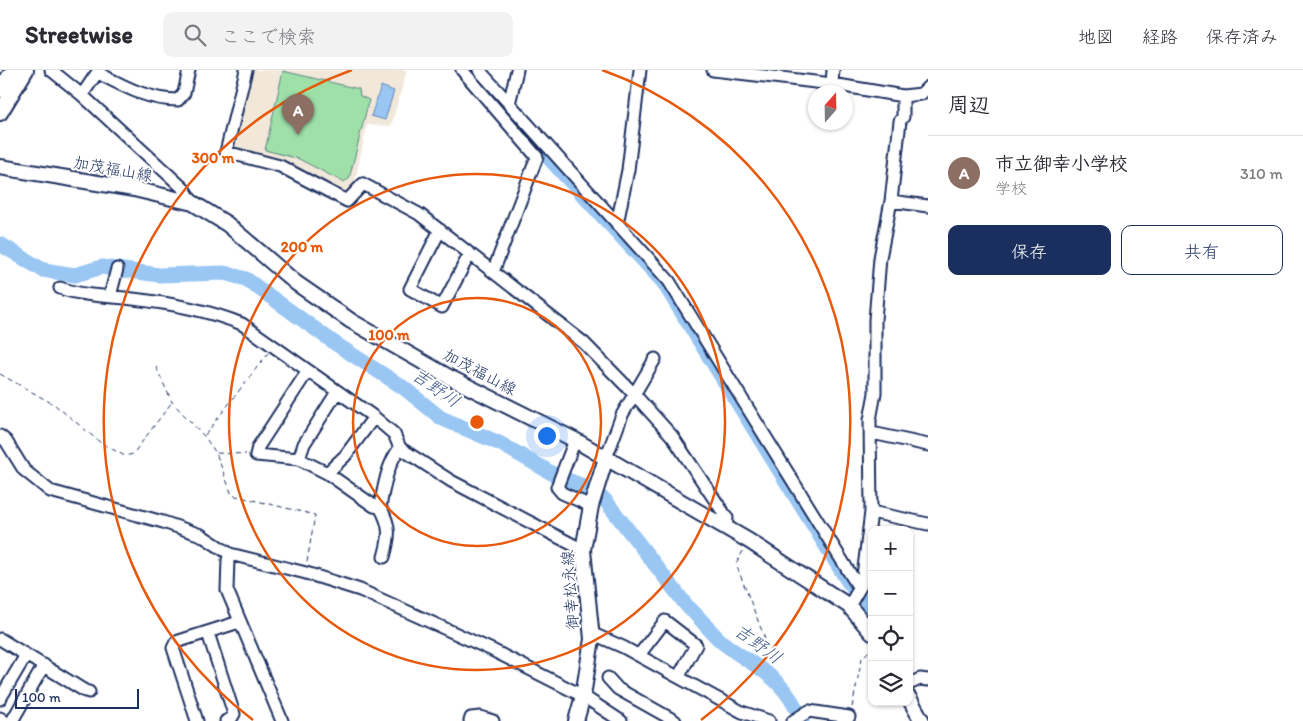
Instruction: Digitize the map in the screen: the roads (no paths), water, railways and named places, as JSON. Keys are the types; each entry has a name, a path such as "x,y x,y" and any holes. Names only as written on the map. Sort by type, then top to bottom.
{"main road":[{"path":"0,90 13,70"},
{"path":"0,113 26,70"},
{"name":"加茂福山線","path":"0,167 134,190 193,203 228,224 296,283 351,321 448,377 575,440 749,542 855,596 868,624"},
{"name":"御幸松永線","path":"576,721 583,696 591,633 583,550 594,497 606,458"},
{"path":"913,705 922,721"}],"street":[{"path":"50,70 82,95 184,189 193,203"},
{"path":"82,95 98,71 130,90 163,100 178,100 184,93 189,70"},
{"path":"246,70 226,152 280,166 347,201 363,184 419,214 469,255 584,343 634,394 672,436 728,518 726,528"},
{"path":"462,70 537,155 492,272"},
{"path":"478,70 617,224 652,259 683,301 855,596 862,584 871,512 872,433 870,420 875,393 875,320 880,258 891,201 900,121 903,117 903,96"},
{"path":"508,104 517,70"},
{"path":"617,224 628,170 640,70"},
{"path":"713,70 794,75 832,84 903,96 921,94 928,86"},
{"path":"832,84 833,70"},
{"path":"891,201 928,206"},
{"path":"440,230 410,289 442,307 469,255"},
{"path":"110,296 116,269"},
{"path":"60,288 77,294 170,303 224,317 242,324 307,372 374,417 394,434 400,448 451,481 583,550"},
{"path":"606,458 622,415 655,359"},
{"path":"307,372 258,447 256,455 299,459 328,473 374,506 380,507"},
{"path":"299,459 304,444 337,392"},
{"path":"328,473 345,456 374,417"},
{"path":"872,433 928,446"},
{"path":"0,436 6,441 24,470 50,491 163,522 202,535 230,554 306,573 360,590 492,650 583,696 621,721"},
{"path":"575,440 557,487 562,493 594,497"},
{"path":"384,557 389,530 388,520 380,507 386,476 395,454 400,448"},
{"path":"871,512 928,524"},
{"path":"230,554 227,590 282,721"},
{"path":"639,655 665,621 696,645 679,676"},
{"path":"197,721 173,648 176,642 239,622"},
{"path":"208,633 234,714 226,721"},
{"path":"591,633 679,676 740,717 769,721"},
{"path":"0,639 89,692"},
{"path":"0,699 26,654"},
{"path":"12,721 44,665"},
{"path":"608,678 618,689 675,721"},
{"path":"913,682 920,679 928,680"},
{"path":"794,721 809,711 849,717"},
{"path":"470,721 471,718 480,717 493,721"},
{"path":"0,718 4,721"}],"water":[{"path":"381,86 394,91 385,120 371,116"}],"waterway":[{"path":"488,92 663,282 847,580 868,609"},
{"name":"吉野川","path":"0,244 43,270 75,275 102,267 159,275 224,273 246,279 336,344 404,388 441,418 501,444 555,475 583,486 605,500 687,606 722,642 778,683 795,705 802,721"}],"place":[{"name":"市立御幸小学校","path":"298,135"}]}
